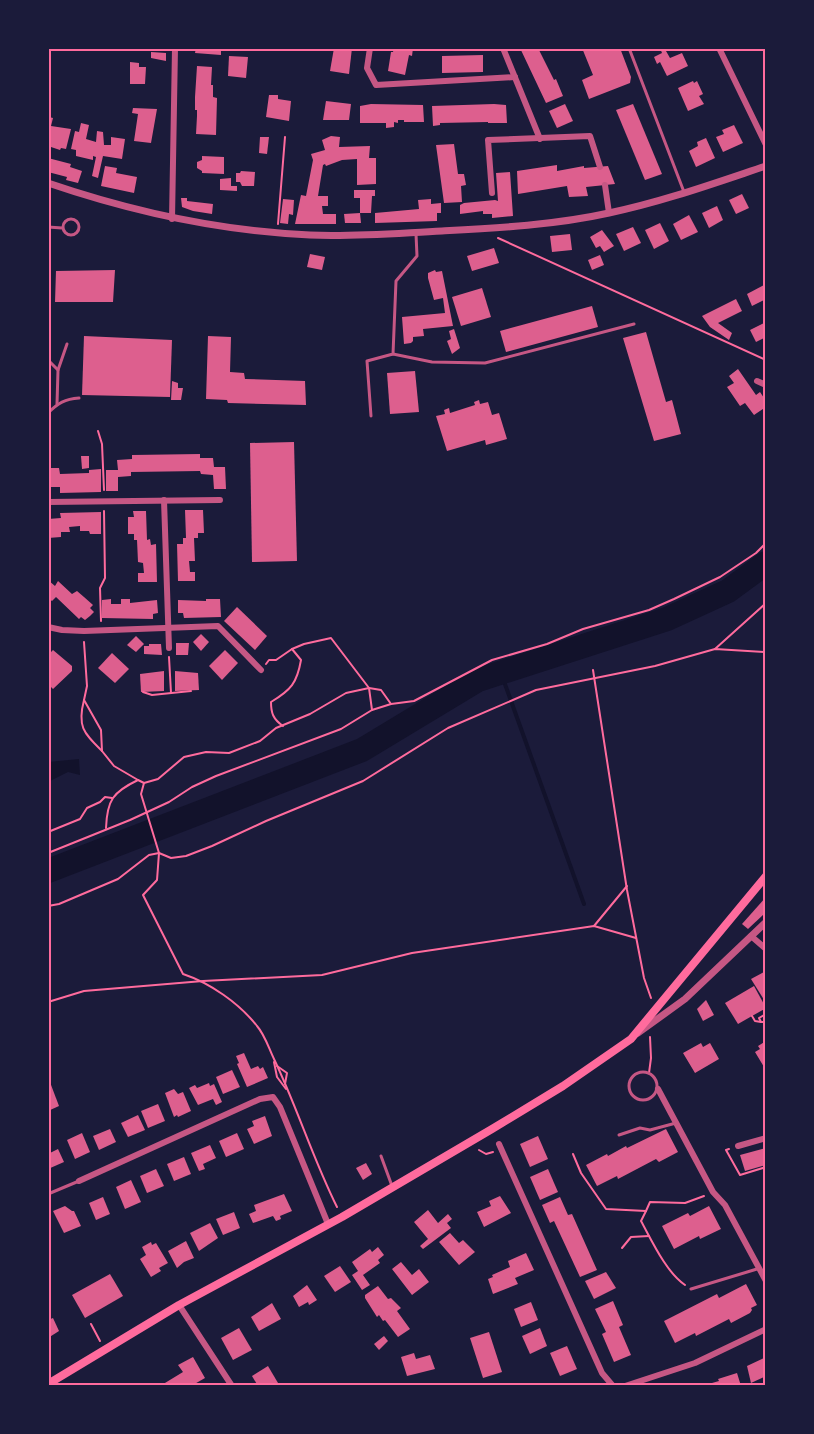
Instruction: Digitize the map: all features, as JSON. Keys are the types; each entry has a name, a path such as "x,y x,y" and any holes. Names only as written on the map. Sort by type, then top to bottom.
{"main road":[{"path":"48,1384 179,1305 393,1187 563,1086 631,1039 766,876"}],"street":[{"path":"172,219 175,48"},
{"path":"370,48 367,68 376,85 515,77"},
{"path":"503,48 540,139"},
{"path":"719,48 766,145"},
{"path":"492,193 488,140 591,136 600,167"},
{"path":"48,183 141,212 172,219 312,235 479,229 557,221 609,213 766,166"},
{"path":"605,185 609,213"},
{"path":"757,381 766,385"},
{"path":"164,500 169,648"},
{"path":"48,502 220,500"},
{"path":"48,627 84,631 218,626 261,670"},
{"path":"631,1039 685,999 766,922"},
{"path":"751,936 766,949"},
{"path":"658,1089 713,1192 725,1205 766,1281"},
{"path":"79,1181 260,1099 273,1097 280,1107 328,1224"},
{"path":"738,1146 766,1138"},
{"path":"500,1147 602,1372 613,1386"},
{"path":"179,1305 232,1386"},
{"path":"625,1386 695,1363 766,1329"}],"lane":[{"path":"629,48 684,192"},
{"path":"71,219 78,223 79,228 75,235 69,236 62,228 64,222 71,219"},
{"path":"48,227 62,228"},
{"path":"393,354 396,281 417,256 416,232"},
{"path":"371,416 367,361 393,354 432,362 485,363 634,324"},
{"path":"57,404 58,370 67,344"},
{"path":"48,360 58,370"},
{"path":"48,413 57,404 68,399 79,398"},
{"path":"640,1072 649,1073 656,1079 658,1089 654,1096 645,1100 636,1098 630,1091 632,1077 640,1072"},
{"path":"619,1135 640,1128 650,1130 676,1123"},
{"path":"381,1156 393,1187"},
{"path":"48,1194 79,1181"},
{"path":"691,1289 759,1268"}],"path":[{"path":"277,232 285,137"},
{"path":"479,229 479,231 766,360"},
{"path":"98,431 102,444 104,502 105,578 100,588 101,630"},
{"path":"48,853 169,802 208,780 340,729 372,710 414,701 492,660 547,644 583,629 649,610 720,577 756,553 766,543"},
{"path":"715,650 766,603"},
{"path":"84,631 87,686 80,714 81,728 114,766 144,783 158,778 184,758 206,752 229,753 260,741 276,728 310,714 346,693 369,688 381,690 392,704"},
{"path":"261,670 269,660 276,660 304,644 331,638 369,688 372,710"},
{"path":"169,648 171,693"},
{"path":"283,726 275,720 271,712 271,702 286,693 298,678 301,660 292,650"},
{"path":"48,906 59,904 118,879 149,855 159,853 171,858 186,856 363,781 448,728 536,690 655,666 715,650 766,652"},
{"path":"593,670 636,938 644,978 656,1008"},
{"path":"143,692 152,695 191,691"},
{"path":"84,700 101,730 102,751"},
{"path":"106,829 107,811 112,798 121,789 138,780"},
{"path":"144,783 141,794 159,853 156,880 143,895 183,974 203,981 239,1008 258,1027 338,1209"},
{"path":"48,832 80,819 87,808 105,797 112,798"},
{"path":"594,926 627,886"},
{"path":"48,1002 84,991 203,981 322,975 412,953 594,926 636,938"},
{"path":"761,1022 759,1018 766,1014"},
{"path":"752,1016 755,1021 766,1022 766,1030"},
{"path":"649,1073 650,1037"},
{"path":"274,1060 277,1077 288,1091"},
{"path":"277,1066 287,1073 285,1084"},
{"path":"738,1146 726,1150 740,1175 763,1168"},
{"path":"477,1149 486,1154 500,1147"},
{"path":"573,1154 581,1173 606,1209 646,1211"},
{"path":"691,1289 678,1280 640,1221 650,1202 685,1203 713,1192"},
{"path":"621,1248 631,1237 649,1236"},
{"path":"91,1324 100,1341"}],"shaded area":[{"path":"79,759 80,775 68,772 48,782 48,762"}],"building":[{"path":"196,48 221,48 221,55 195,53"},
{"path":"334,48 352,48 349,74 330,71"},
{"path":"394,48 413,48 412,56 409,55 405,75 388,71 391,52"},
{"path":"520,48 538,48 563,96 546,103"},
{"path":"582,48 620,48 631,77 630,83 589,99 582,80 593,75"},
{"path":"660,48 673,48 666,51 670,58 682,53 688,66 667,76 660,62 657,64 654,57 662,53"},
{"path":"151,52 166,53 166,61 151,58"},
{"path":"483,55 483,72 442,73 442,56"},
{"path":"229,56 248,57 246,78 228,76"},
{"path":"130,62 139,63 139,67 146,67 145,84 130,84"},
{"path":"197,66 212,67 211,85 213,85 213,97 217,98 216,135 196,134"},
{"path":"693,81 694,83 697,81 703,94 699,96 704,104 688,111 678,88"},
{"path":"269,95 278,95 278,99 291,101 289,121 266,117"},
{"path":"326,101 351,104 349,120 323,120"},
{"path":"371,104 423,105 424,122 398,120 398,123 394,122 394,127 386,128 386,123 360,123 360,106"},
{"path":"565,104 573,121 557,128 549,111"},
{"path":"633,104 662,174 645,180 616,110"},
{"path":"506,105 507,123 440,123 440,125 433,126 432,106"},
{"path":"133,108 157,109 151,143 134,141 138,114 132,113"},
{"path":"49,117 53,118 51,126 71,129 66,149 61,148 60,150 48,146"},
{"path":"81,123 89,125 86,139 96,142 97,131 103,132 104,145 111,145 111,137 125,139 122,159 103,156 98,178 92,176 96,157 93,156 93,160 76,156 76,150 71,149 75,131 79,132"},
{"path":"734,125 743,143 723,152 716,137 724,134 722,130"},
{"path":"331,136 340,137 339,147 370,146 369,158 376,158 376,184 357,185 357,159 342,160 326,166 325,164 318,196 328,196 328,206 322,206 323,214 336,214 336,224 295,224 301,195 306,196 313,160 311,154 325,150 322,140"},
{"path":"260,137 269,137 267,154 259,153"},
{"path":"706,138 715,158 696,167 689,151 698,146 697,142"},
{"path":"454,144 458,174 464,174 466,185 461,186 462,202 444,203 436,145"},
{"path":"202,156 224,157 224,174 202,173 197,168 197,162 202,160"},
{"path":"48,158 71,164 70,167 82,171 78,183 66,180 67,177 48,172"},
{"path":"557,165 557,171 584,166 584,168 608,166 615,184 586,187 588,196 569,197 567,186 518,194 517,171"},
{"path":"105,166 117,168 116,173 137,177 134,193 101,186"},
{"path":"255,172 254,186 242,186 240,182 236,182 236,173"},
{"path":"510,172 513,216 492,218 492,214 483,214 483,211 460,214 460,205 464,203 498,201 496,173"},
{"path":"231,178 231,186 237,186 237,191 220,190 220,179"},
{"path":"354,190 375,190 375,196 372,196 371,213 360,213 360,198 354,198"},
{"path":"742,194 749,208 736,214 729,200"},
{"path":"181,198 187,198 187,201 213,204 212,214 182,207"},
{"path":"283,199 294,200 293,215 289,214 288,224 280,223"},
{"path":"431,199 431,204 441,203 441,213 437,213 437,221 375,223 375,213 419,209 418,200"},
{"path":"717,206 723,220 709,228 702,213"},
{"path":"360,213 361,223 345,223 344,214"},
{"path":"689,215 698,232 681,240 673,224"},
{"path":"660,223 669,241 654,249 645,230"},
{"path":"633,227 641,243 624,251 616,234"},
{"path":"602,230 614,246 604,252 600,246 596,248 590,237"},
{"path":"570,234 572,250 552,252 550,236"},
{"path":"494,248 499,263 472,271 467,256"},
{"path":"310,254 325,257 322,270 307,267"},
{"path":"600,255 604,265 592,270 588,260"},
{"path":"115,270 113,302 55,302 56,271"},
{"path":"435,270 436,272 442,271 453,326 423,329 424,336 413,337 411,343 404,344 402,317 445,313 443,298 434,300 428,278 428,273"},
{"path":"766,284 766,299 752,306 747,294"},
{"path":"482,288 491,317 461,326 452,297"},
{"path":"736,299 742,311 718,323 732,333 729,340 710,327 702,316"},
{"path":"592,306 598,327 506,352 500,331"},
{"path":"766,322 766,337 756,342 750,330"},
{"path":"454,329 460,348 452,354 447,341 451,339 449,331"},
{"path":"646,332 666,402 672,400 681,434 654,441 623,338"},
{"path":"84,336 172,340 170,397 82,395"},
{"path":"208,336 231,337 230,372 244,373 245,379 305,381 306,405 228,403 227,400 206,399"},
{"path":"738,369 756,395 760,392 766,401 766,407 754,415 745,403 740,406 727,387 734,383 729,376"},
{"path":"415,371 419,412 390,414 387,373"},
{"path":"172,381 178,383 178,388 183,388 181,400 171,400"},
{"path":"479,400 480,404 488,402 492,415 499,413 507,439 486,445 485,440 447,451 436,416 445,414 444,410 449,408 450,413 475,405 474,402"},
{"path":"294,442 297,561 252,562 250,443"},
{"path":"200,454 200,458 213,458 214,467 225,467 226,489 214,489 213,475 201,474 200,471 131,472 131,476 118,477 118,491 106,491 106,470 118,470 117,460 132,459 132,455"},
{"path":"81,456 89,456 89,468 82,469"},
{"path":"48,468 59,468 60,474 89,473 89,470 101,469 101,492 60,493 60,487 48,487"},
{"path":"185,510 203,510 204,533 198,533 198,538 194,538 195,561 189,561 190,572 195,572 195,581 178,581 177,544 183,544 183,538 186,538"},
{"path":"133,511 146,511 147,540 150,539 151,545 156,544 157,582 138,582 138,573 144,573 143,563 138,562 137,540 134,540 134,534 128,534 128,517 134,517"},
{"path":"101,512 101,534 80,531 80,526 69,527 70,532 61,532 61,537 48,538 48,519 61,518 60,513"},
{"path":"48,580 55,586 58,581 72,594 77,591 93,605 90,608 94,612 85,620 81,617 79,619 56,597 52,601 48,598"},
{"path":"111,599 111,604 121,604 121,599 130,599 130,603 157,600 158,613 153,614 153,619 102,618 102,600"},
{"path":"206,599 220,599 221,617 184,618 183,613 178,613 178,600 206,601"},
{"path":"237,607 267,636 255,650 224,621"},
{"path":"201,634 209,642 201,651 193,642"},
{"path":"136,636 144,644 136,652 127,645"},
{"path":"176,643 189,643 188,655 176,655"},
{"path":"149,644 161,644 162,655 144,654 144,646 149,646"},
{"path":"53,650 72,666 72,671 53,689 51,687 48,690 48,655"},
{"path":"225,650 238,663 222,680 209,666"},
{"path":"112,653 129,669 115,683 98,668"},
{"path":"164,671 164,691 141,692 140,674"},
{"path":"175,671 198,673 199,690 175,691"},
{"path":"766,897 766,912 748,929 742,924"},
{"path":"766,971 766,1003 751,979"},
{"path":"754,986 766,1008 738,1024 725,1003"},
{"path":"706,1000 714,1015 703,1021 697,1009"},
{"path":"766,1041 766,1066 764,1067 755,1052 760,1049 758,1046"},
{"path":"701,1043 703,1047 710,1043 719,1059 695,1073 683,1053"},
{"path":"244,1053 251,1069 258,1066 260,1069 263,1067 268,1078 247,1087 236,1056"},
{"path":"232,1070 240,1087 223,1094 216,1077"},
{"path":"48,1077 59,1106 48,1111"},
{"path":"209,1083 210,1086 214,1084 222,1102 216,1105 213,1099 198,1105 189,1088 195,1085 197,1088"},
{"path":"174,1089 178,1094 183,1092 191,1111 178,1117 177,1115 174,1117 165,1093"},
{"path":"158,1104 165,1121 148,1128 141,1111"},
{"path":"138,1115 145,1130 128,1137 121,1123"},
{"path":"265,1116 272,1136 254,1144 247,1129 254,1126 252,1121"},
{"path":"110,1129 116,1142 99,1150 93,1136"},
{"path":"666,1129 678,1152 659,1162 656,1159 618,1179 617,1176 597,1186 586,1165"},
{"path":"82,1133 90,1152 75,1159 67,1140"},
{"path":"237,1133 244,1149 226,1157 219,1141"},
{"path":"538,1136 548,1159 530,1167 520,1144"},
{"path":"210,1145 216,1158 203,1164 205,1169 199,1171 191,1153"},
{"path":"766,1148 766,1165 745,1171 740,1155"},
{"path":"58,1149 64,1162 48,1169 48,1154"},
{"path":"184,1157 191,1174 174,1181 167,1164"},
{"path":"366,1163 372,1174 363,1180 356,1168"},
{"path":"156,1169 164,1186 147,1193 140,1176"},
{"path":"548,1169 558,1192 540,1200 530,1177"},
{"path":"131,1180 141,1202 125,1209 116,1187"},
{"path":"284,1194 292,1211 280,1216 281,1219 276,1221 273,1216 253,1223 249,1214 256,1211 254,1205"},
{"path":"500,1196 511,1213 484,1227 477,1212 491,1206 489,1201"},
{"path":"103,1197 110,1214 96,1220 89,1203"},
{"path":"560,1197 568,1215 572,1214 597,1270 580,1277 554,1221 550,1223 542,1205"},
{"path":"65,1206 74,1211 81,1226 64,1233 53,1211"},
{"path":"709,1206 721,1229 700,1239 699,1236 674,1249 662,1226"},
{"path":"428,1210 438,1223 448,1214 452,1219 447,1223 451,1228 423,1249 420,1246 428,1239 414,1222"},
{"path":"234,1212 240,1228 223,1235 216,1219"},
{"path":"210,1223 218,1238 199,1251 190,1233"},
{"path":"450,1233 459,1243 463,1240 475,1252 459,1265 439,1242"},
{"path":"186,1241 194,1258 177,1268 168,1251"},
{"path":"151,1242 152,1245 156,1243 168,1263 159,1268 161,1271 151,1277 140,1259 146,1255 142,1247"},
{"path":"378,1247 384,1255 378,1260 380,1263 363,1275 370,1285 362,1290 352,1275 358,1271 352,1262 370,1249 372,1252"},
{"path":"526,1253 534,1270 515,1278 518,1284 493,1294 488,1279 510,1267 508,1261"},
{"path":"401,1262 412,1275 419,1269 429,1282 412,1295 392,1269"},
{"path":"340,1266 351,1282 335,1292 324,1276"},
{"path":"606,1272 616,1288 594,1299 585,1281"},
{"path":"110,1274 123,1296 85,1318 72,1295"},
{"path":"746,1284 757,1305 751,1308 750,1313 731,1323 729,1319 696,1336 695,1333 675,1343 664,1321 717,1294 719,1298"},
{"path":"307,1285 317,1300 299,1307 293,1296"},
{"path":"378,1286 388,1299 391,1298 401,1308 397,1311 410,1329 398,1337 385,1320 383,1321 379,1315 377,1317 365,1298 365,1295"},
{"path":"613,1301 623,1325 619,1327 631,1355 614,1362 602,1334 606,1332 595,1309"},
{"path":"531,1302 538,1320 521,1327 514,1309"},
{"path":"272,1303 281,1319 259,1331 251,1317"},
{"path":"53,1318 59,1331 48,1338 48,1320"},
{"path":"239,1328 252,1350 233,1360 221,1338"},
{"path":"540,1328 547,1346 530,1354 522,1336"},
{"path":"489,1332 502,1372 483,1378 470,1338"},
{"path":"384,1336 388,1341 379,1350 374,1344"},
{"path":"567,1346 577,1369 560,1376 550,1353"},
{"path":"414,1353 416,1359 430,1355 435,1369 407,1376 401,1357"},
{"path":"193,1357 205,1378 191,1386 160,1386 183,1372 178,1365"},
{"path":"766,1357 766,1376 751,1383 747,1366"},
{"path":"268,1366 278,1383 273,1386 258,1386 252,1376"},
{"path":"737,1373 741,1386 713,1386 712,1383 719,1381 718,1379"}],"waterway":[{"path":"48,871 362,750 478,680 667,619 728,591 766,563"},
{"path":"501,673 584,904"}]}
